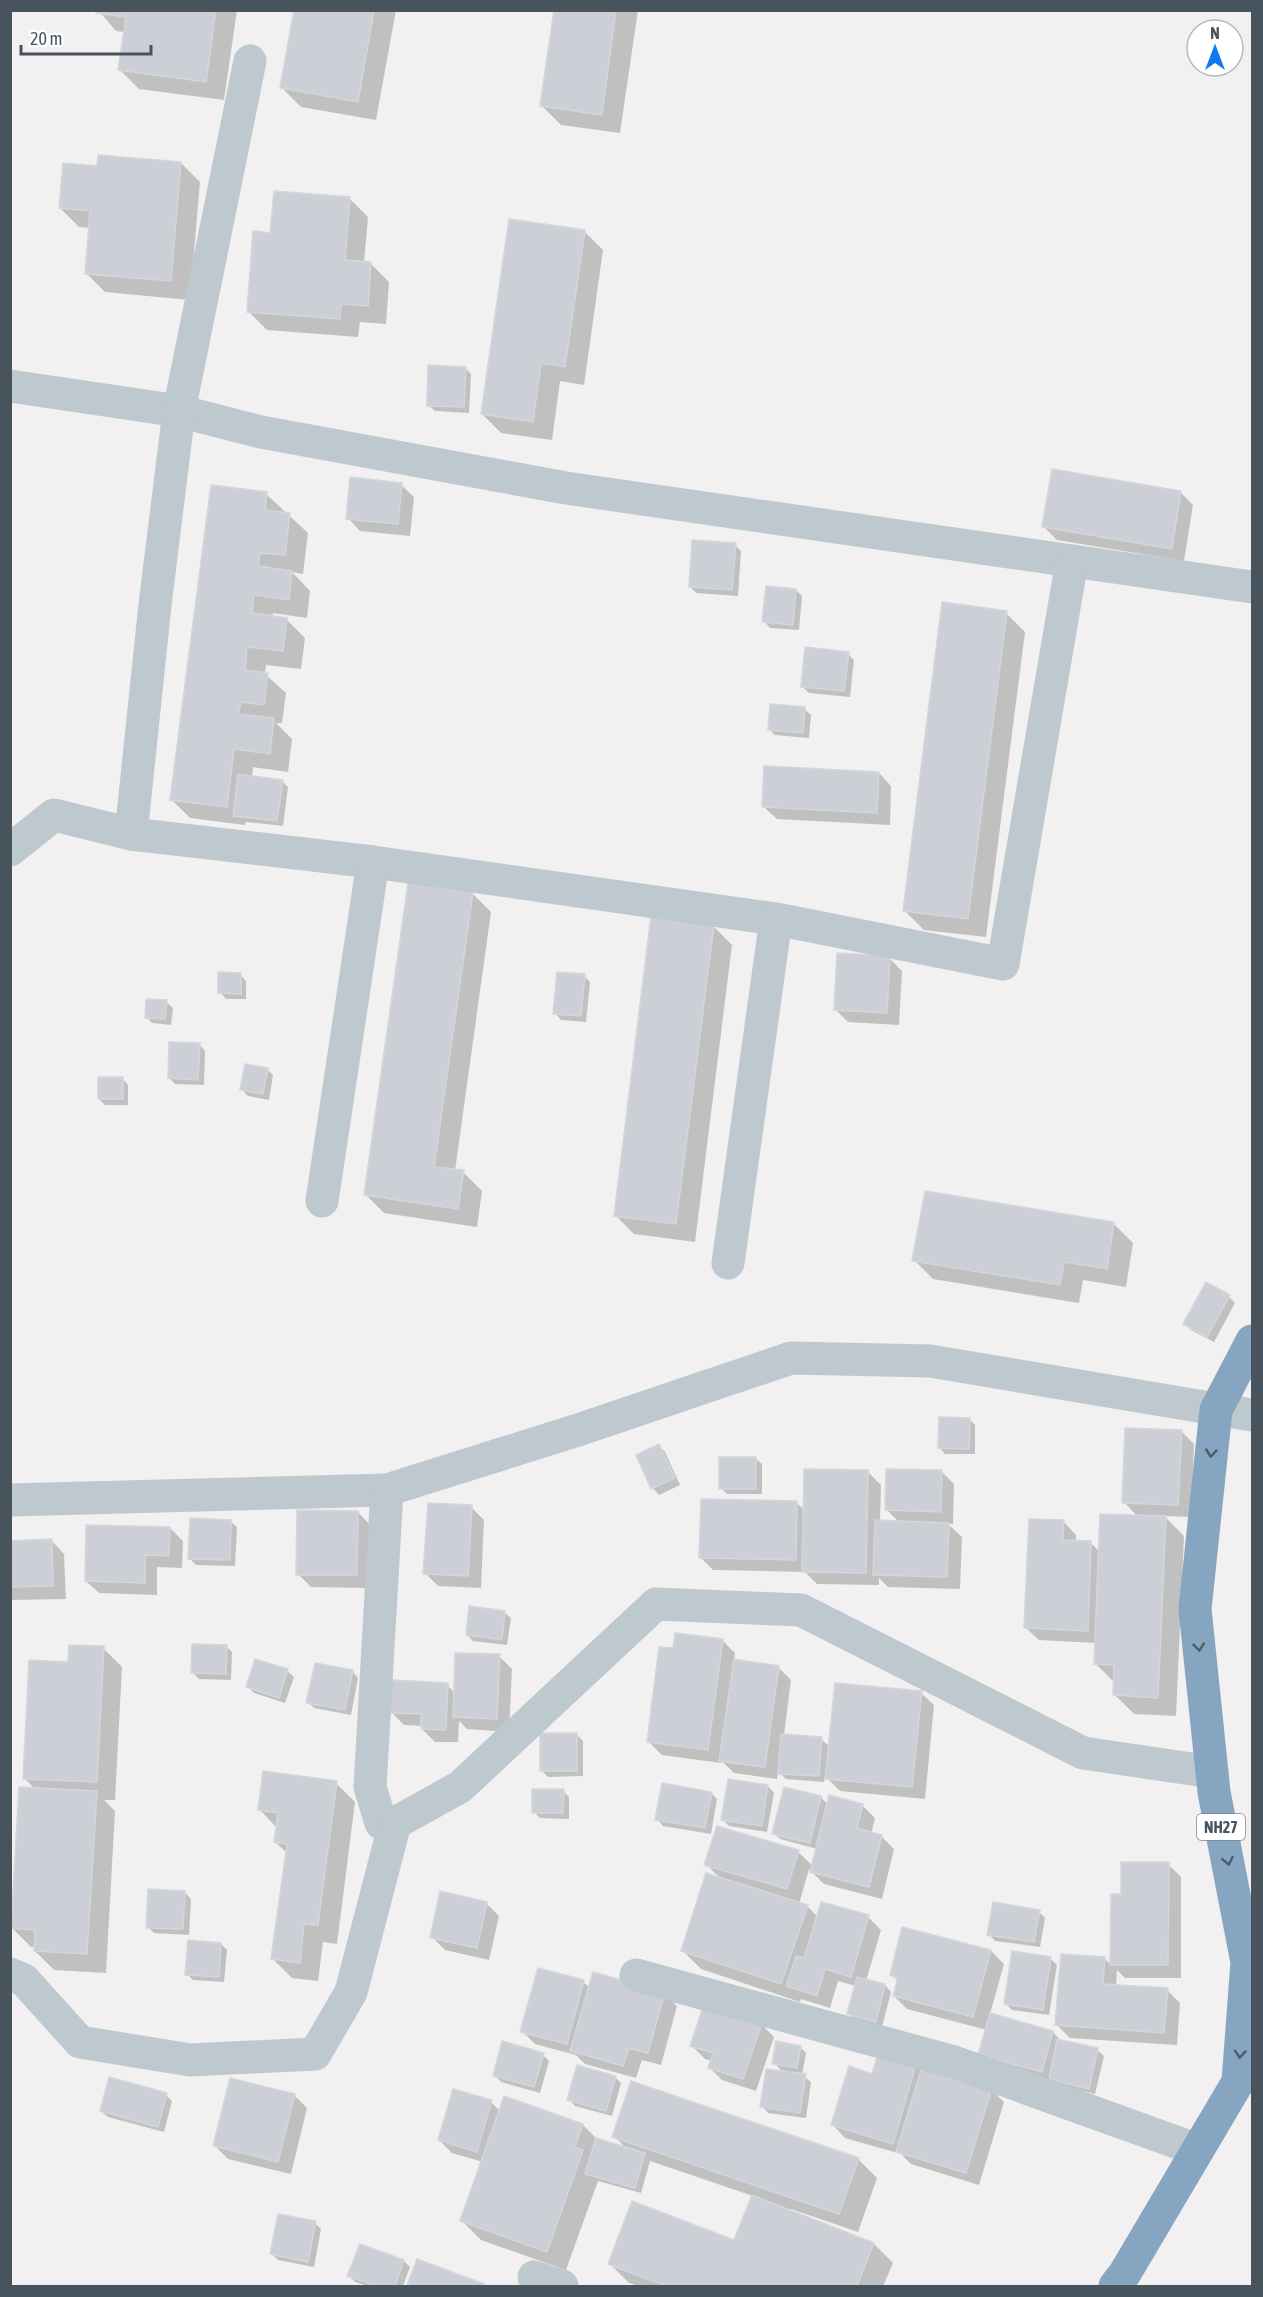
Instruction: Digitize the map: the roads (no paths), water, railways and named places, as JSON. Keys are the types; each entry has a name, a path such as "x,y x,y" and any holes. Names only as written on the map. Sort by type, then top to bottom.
{"highway":[{"name":"NH27","path":"1115,2286 1125,2273 1238,2082 1247,1962 1212,1772 1196,1609 1216,1410 1252,1341"}],"street":[{"path":"131,834 155,605 179,411 250,61"},
{"path":"10,386 179,411 261,432 566,488 1252,586"},
{"path":"10,850 54,815 131,834 373,862 776,919 1003,964 1072,561"},
{"path":"322,1201 373,862"},
{"path":"728,1263 776,919"},
{"path":"10,1500 387,1490 578,1430 791,1358 930,1361 1216,1410 1252,1414"},
{"path":"381,1823 370,1786 387,1490"},
{"path":"10,1974 24,1980 80,2042 189,2060 315,2054 351,1992 395,1823 460,1786 656,1604 801,1610 1083,1753 1212,1772"},
{"path":"636,1975 954,2062 1198,2150"}]}
